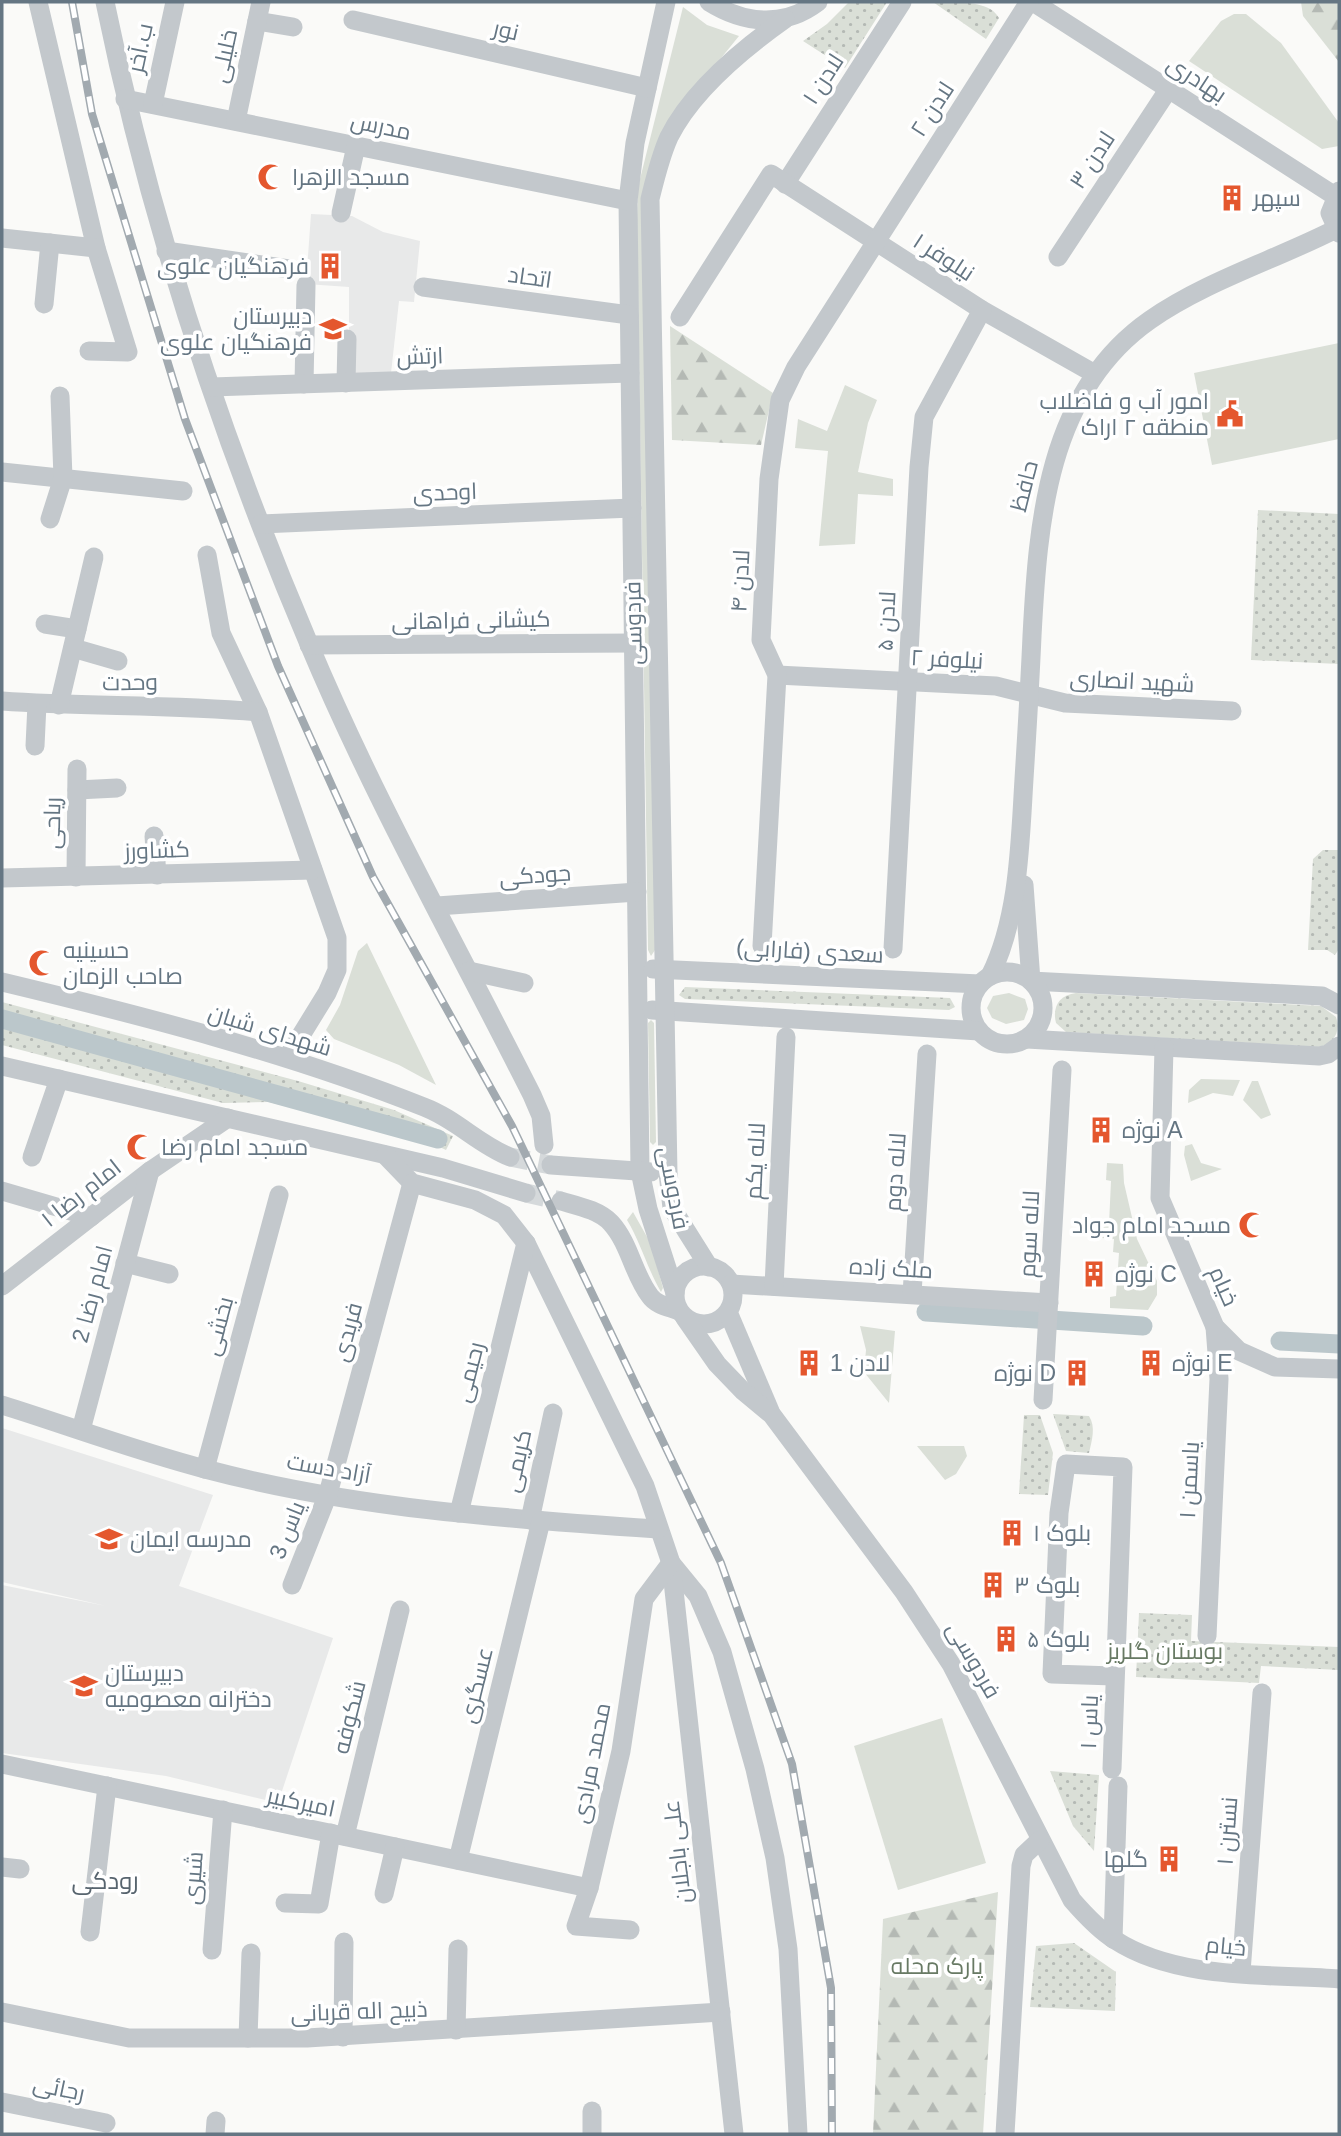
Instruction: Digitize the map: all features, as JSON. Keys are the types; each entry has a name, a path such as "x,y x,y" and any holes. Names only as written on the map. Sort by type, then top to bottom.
{"street":[{"path":"38,2 96,248 128,352 89,351"},
{"path":"105,2 125,99 166,251 261,524 309,645 367,772 533,1095 541,1116 544,1145"},
{"name":"ب.آخر","path":"153,104 175,2"},
{"name":"فردوسی","path":"666,2 635,143 628,201 640,1171 648,1209 680,1307 717,1364 743,1391 772,1415 873,1548 951,1664 1072,1900 1113,1940"},
{"path":"709,2 745,19 785,19"},
{"name":"فردوسی","path":"709,1267 672,1208 668,1173 650,199 670,137 691,106 746,46 785,19 818,2"},
{"name":"لادن ۱","path":"680,317 902,2"},
{"name":"بهادری","path":"1031,2 1168,90 1337,193"},
{"name":"لادن ۲","path":"876,242 1031,2"},
{"path":"259,11 293,27"},
{"name":"خلیلی","path":"236,121 259,11"},
{"name":"نور","path":"353,20 647,88"},
{"name":"لادن ۳","path":"1058,257 1168,90"},
{"name":"مدرس","path":"125,99 628,201"},
{"path":"341,213 356,146"},
{"name":"نیلوفر ۱","path":"778,179 982,310 1095,374"},
{"path":"1337,193 1330,213 1337,231"},
{"name":"حافظ","path":"1022,817 1037,542 1045,491 1073,410 1095,374 1149,321 1183,301 1337,231"},
{"path":"2,238 96,248"},
{"name":"لادن ۴","path":"762,946 777,675 761,640 771,454 780,400 796,367 876,242"},
{"path":"44,304 51,243"},
{"path":"166,251 289,269"},
{"path":"304,384 306,285"},
{"name":"اتحاد","path":"423,287 629,315"},
{"name":"لادن ۵","path":"893,949 919,467 925,417 982,310"},
{"path":"346,383 347,339"},
{"name":"ارتش","path":"212,387 630,373"},
{"path":"50,519 64,478 60,396"},
{"path":"2,472 184,491"},
{"name":"اوحدی","path":"261,524 632,508"},
{"path":"207,555 221,633 258,712 337,938 337,970 327,993 286,1058"},
{"path":"60,705 94,557"},
{"path":"45,624 118,661"},
{"name":"کیشانی فراهانی","path":"309,645 634,643"},
{"name":"نیلوفر ۲","path":"777,675 996,686 1030,692"},
{"name":"شهید انصاری","path":"1030,692 1065,703 1232,711"},
{"name":"وحدت","path":"2,701 60,705 184,705 258,712"},
{"path":"35,746 37,704"},
{"name":"ریاحی","path":"76,877 77,769"},
{"path":"77,790 117,788"},
{"path":"979,1031 971,1007 1001,955 1009,926 1022,817"},
{"path":"1022,817 1025,918 1031,981 1042,997 1043,1016 1027,1039"},
{"path":"154,835 157,875"},
{"name":"کشاورز","path":"2,878 313,870"},
{"name":"جودکی","path":"437,906 638,892"},
{"name":"سعدی (فارابی)","path":"638,968 985,980"},
{"path":"469,971 524,983"},
{"path":"985,980 1013,972 1031,981 1337,997"},
{"name":"شهدای شبان","path":"2,982 286,1058 427,1108 462,1128 487,1148 510,1157"},
{"path":"637,1009 979,1031 1002,1044 1027,1039 1319,1056 1328,1054 1339,1046"},
{"name":"لاله یکم","path":"774,1286 786,1037"},
{"name":"خیام","path":"1164,1048 1160,1198 1215,1327 1239,1351 1275,1367 1339,1369"},
{"name":"لاله دوم","path":"912,1294 927,1054"},
{"path":"2,1066 385,1154 526,1193"},
{"name":"لاله سوم","path":"1043,1400 1062,1070"},
{"path":"32,1157 60,1079"},
{"name":"امام رضا ۱","path":"2,1286 150,1171 228,1118"},
{"path":"385,1154 412,1184 492,1208 513,1223 526,1243 646,1486 671,1563 698,1596 722,1652 755,1769 775,1858 788,1949 798,2134"},
{"path":"551,1165 668,1173"},
{"name":"امام رضا 2","path":"81,1430 150,1171"},
{"name":"فریدی","path":"328,1494 412,1184"},
{"path":"2,1191 91,1217"},
{"name":"بخشی","path":"205,1469 279,1195"},
{"path":"561,1201 586,1208 610,1222 628,1247 650,1297 660,1304 680,1307 703,1324 712,1323 728,1312 733,1294 731,1284 725,1276 709,1267 700,1267 683,1275 680,1307"},
{"name":"رحیمی","path":"459,1513 526,1243"},
{"path":"125,1263 169,1274"},
{"name":"ملک زاده","path":"731,1284 912,1294 1049,1307"},
{"name":"فردوسی","path":"728,1312 772,1415"},
{"name":"یاسمن ۱","path":"1206,1636 1219,1379 1215,1327"},
{"name":"آزاد دست","path":"2,1405 205,1469 328,1494 459,1513 658,1529"},
{"name":"کریمی","path":"535,1520 553,1412"},
{"name":"یاس ۱","path":"1113,1940 1114,1676 1123,1466 1066,1464 1059,1513 1052,1674 1114,1676"},
{"name":"یاس 3","path":"292,1585 328,1494"},
{"name":"عسگری","path":"458,1860 535,1520"},
{"name":"محمد مرادی","path":"629,1930 576,1926 589,1888 621,1751 644,1599 671,1563"},
{"name":"علی باجلان","path":"671,1563 734,2134"},
{"name":"شکوفه","path":"285,1903 318,1904 400,1610"},
{"name":"نسترن ۱","path":"1241,1972 1262,1693"},
{"name":"امیرکبیر","path":"2,1764 589,1888"},
{"path":"90,1932 107,1786"},
{"name":"شیری","path":"212,1950 223,1810"},
{"path":"1005,2134 1021,1866 1024,1855 1040,1840"},
{"path":"384,1894 395,1847"},
{"name":"خیام","path":"1113,1940 1135,1952 1173,1966 1339,1979"},
{"path":"343,2036 344,1942"},
{"path":"456,2030 458,1949"},
{"path":"248,2038 251,1953"},
{"name":"ذبیح اله قربانی","path":"2,2012 129,2038 248,2038 456,2030 721,2012"},
{"name":"رجائی","path":"2,2102 106,2123"},
{"path":"592,2111 592,2134"}],"shaded area":[{"path":"311,214 352,216 383,232 420,241 414,302 399,301 391,373 349,377 349,287 306,284"},
{"path":"2,1428 213,1495 179,1586 333,1638 278,1803 166,1776 2,1753 2,1585 106,1606 2,1582"}],"green space":[{"path":"849,2 887,2 845,68 803,41 827,24"},
{"path":"933,2 980,5 995,12 999,18 986,39"},
{"path":"1301,2 1339,2 1339,62 1303,16"},
{"path":"683,7 707,25 739,36 669,122 643,189 655,950 651,956 648,950 638,187"},
{"path":"1234,14 1246,14 1281,43 1339,123 1339,146 1322,149 1189,61 1221,21"},
{"path":"670,326 773,393 761,445 672,440"},
{"path":"1339,343 1339,439 1212,465 1194,373"},
{"path":"845,385 877,400 868,423 858,472 893,479 893,496 858,494 855,544 819,546 828,451 795,448 798,419 827,431"},
{"path":"1258,510 1339,514 1339,664 1251,660"},
{"path":"1323,850 1339,850 1339,949 1335,955 1327,950 1308,950 1313,859"},
{"path":"367,943 436,1085 399,1065 334,1039 326,1030 340,1005 358,951"},
{"path":"685,987 950,998 955,1007 949,1010 685,999 679,995"},
{"path":"1009,993 1025,999 1028,1009 1024,1020 1006,1024 992,1018 987,1008 993,996"},
{"path":"1076,993 1321,1006 1336,1017 1338,1028 1332,1040 1318,1047 1066,1032 1056,1023 1056,1007 1065,996"},
{"path":"2,1002 298,1081 394,1110 453,1136 446,1150 431,1143 269,1102 223,1103 2,1045"},
{"path":"651,1020 654,1023 656,1142 653,1145 650,1142 648,1023"},
{"path":"1201,1079 1240,1080 1233,1096 1213,1093 1188,1103 1189,1090"},
{"path":"1252,1081 1258,1081 1271,1115 1261,1119 1243,1100"},
{"path":"1192,1144 1201,1163 1222,1169 1191,1181 1184,1155 1185,1146"},
{"path":"1107,1163 1123,1164 1124,1183 1137,1239 1157,1281 1157,1295 1148,1310 1110,1308 1110,1297 1116,1296 1119,1253 1113,1252 1114,1239 1102,1238 1103,1224 1109,1224 1111,1181 1106,1180"},
{"path":"633,1212 651,1244 663,1288 661,1292 627,1220"},
{"path":"860,1326 895,1331 889,1403 864,1372 866,1350"},
{"path":"1053,1414 1089,1416 1093,1429 1089,1453 1066,1451"},
{"path":"1024,1415 1040,1415 1053,1453 1048,1495 1019,1494"},
{"path":"917,1446 964,1446 967,1456 956,1474 945,1480"},
{"name":"بوستان گلریز","path":"1139,1613 1192,1615 1191,1641 1339,1647 1339,1670 1261,1666 1259,1683 1136,1677"},
{"path":"942,1718 986,1863 898,1890 854,1746"},
{"path":"1050,1771 1099,1775 1094,1851 1073,1826"},
{"name":"پارک محله","path":"998,1892 983,2134 873,2134 883,1919"},
{"path":"1074,1943 1116,1972 1115,2011 1030,2007 1036,1946"}],"waterway":[{"path":"2,1019 438,1139"},
{"path":"926,1312 1143,1326"},
{"path":"1280,1341 1339,1344"}],"tunnel":[{"path":"510,1157 551,1165"},
{"path":"526,1193 561,1201"}],"railway":[{"path":"72,2 92,114 185,419 278,666 373,877 512,1126 721,1563 792,1764 831,1988 832,2134"}],"place":[{"name":"مسجد الزهرا","path":"271,177"},
{"name":"سپهر","path":"1232,198"},
{"name":"فرهنگیان علوی","path":"330,266"},
{"name":"دبیرستان فرهنگیان علوی","path":"333,329"},
{"name":"امور آب و فاضلاب منطقه ۲ اراک","path":"1230,414"},
{"name":"حسینیه صاحب الزمان","path":"42,963"},
{"name":"نوژه A","path":"1101,1130"},
{"name":"مسجد امام رضا","path":"140,1147"},
{"name":"مسجد امام جواد","path":"1252,1225"},
{"name":"نوژه C","path":"1094,1274"},
{"name":"لادن 1","path":"809,1363"},
{"name":"نوژه E","path":"1151,1363"},
{"name":"نوژه D","path":"1077,1373"},
{"name":"بلوک ۱","path":"1012,1533"},
{"name":"مدرسه ایمان","path":"109,1539"},
{"name":"بلوک ۳","path":"993,1585"},
{"name":"بلوک ۵","path":"1006,1639"},
{"name":"دبیرستان دخترانه معصومیه","path":"84,1686"},
{"name":"گلها","path":"1169,1859"}],"district":[{"name":"رودکی","path":"105,1881"}]}
